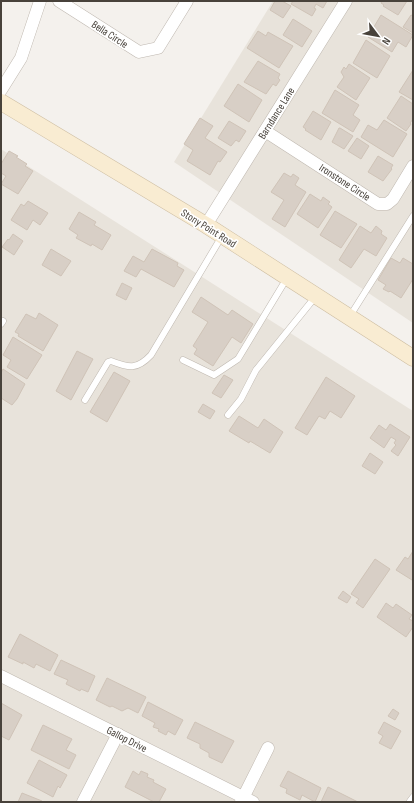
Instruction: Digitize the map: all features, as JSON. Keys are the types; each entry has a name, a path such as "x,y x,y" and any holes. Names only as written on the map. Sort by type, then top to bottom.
{"main road":[{"name":"Stony Point Road","path":"1,102 206,226 413,358"}],"street":[{"path":"1,90 20,58 40,1"},
{"name":"Bella Circle","path":"59,1 139,52 158,48 187,1"},
{"name":"Barndance Lane","path":"206,226 346,1"},
{"name":"Ironstone Circle","path":"265,130 378,204 387,204 392,199 413,166"},
{"name":"Gallop Drive","path":"1,676 246,800"},
{"path":"83,802 118,734"},
{"path":"246,800 268,748"}],"lane":[{"path":"350,317 413,216"},
{"path":"85,400 108,362 111,361 129,367 138,366 145,362 151,355 222,236"},
{"path":"183,360 214,374 238,359 287,278"},
{"path":"228,415 241,399 256,370 316,296"}],"shaded area":[{"path":"273,1 413,1 413,323 174,162"},
{"path":"1,149 413,411 413,802 1,802"}],"building":[{"path":"275,1 282,1 291,6 283,18 270,10"},
{"path":"293,1 327,1 323,8 316,4 314,8 316,9 312,16 291,4"},
{"path":"382,1 407,1 398,15 383,6 384,5 381,3"},
{"path":"381,15 413,35 406,47 398,42 392,52 368,37"},
{"path":"411,15 413,16 413,33 403,27"},
{"path":"293,19 312,31 302,47 283,35"},
{"path":"258,31 266,36 268,32 293,46 279,68 247,48"},
{"path":"366,40 390,56 377,78 353,63"},
{"path":"258,61 280,74 278,78 280,80 276,86 273,84 266,94 244,82"},
{"path":"349,64 370,78 356,100 337,87 344,77 341,72 344,67 346,69"},
{"path":"413,70 413,100 399,92"},
{"path":"238,84 262,100 249,122 224,106"},
{"path":"335,90 359,105 353,115 360,120 353,132 322,113"},
{"path":"401,96 413,104 413,119 406,131 387,118"},
{"path":"313,111 331,122 321,140 305,130 306,129 303,127"},
{"path":"200,118 213,126 205,138 227,152 220,162 218,161 210,175 187,161 193,150 184,144"},
{"path":"384,120 407,134 393,157 361,137 368,125 377,130"},
{"path":"229,121 246,131 239,142 236,140 231,146 218,138"},
{"path":"339,128 353,136 344,149 332,142"},
{"path":"357,138 369,146 361,159 348,151"},
{"path":"9,151 18,156 16,157 27,164 25,166 33,171 18,194 1,184 6,176 1,173 1,164"},
{"path":"378,156 393,165 391,168 392,169 383,181 368,172"},
{"path":"284,173 291,177 293,174 299,178 295,185 306,192 285,227 272,219 284,200 271,192"},
{"path":"310,194 321,201 323,197 330,202 328,204 332,207 318,228 297,214"},
{"path":"28,201 48,213 40,225 33,220 27,230 11,220 21,204 24,206"},
{"path":"335,211 357,224 341,248 320,235"},
{"path":"79,212 96,222 94,225 111,235 102,250 92,244 91,246 76,238 78,235 69,229"},
{"path":"360,226 371,233 376,226 382,231 381,234 387,238 376,256 364,249 351,268 339,260"},
{"path":"13,234 23,241 14,255 2,247"},
{"path":"51,249 71,261 61,276 42,265"},
{"path":"152,249 178,263 177,266 184,270 174,287 141,269 136,277 124,271 133,256 144,262"},
{"path":"391,258 400,263 403,258 413,264 413,279 401,298 390,291 389,292 383,289 386,285 378,280"},
{"path":"122,283 132,288 126,300 116,295"},
{"path":"201,297 228,315 232,310 253,324 241,343 232,337 213,366 194,354 197,349 193,346 208,322 192,312"},
{"path":"39,313 58,325 43,351 18,336 19,334 15,332 26,314 36,319"},
{"path":"13,337 42,355 27,379 7,367 11,360 3,355"},
{"path":"77,351 93,359 71,400 56,391"},
{"path":"3,369 25,384 12,405 1,398 1,373"},
{"path":"114,372 130,381 107,422 90,412"},
{"path":"224,375 233,380 221,398 212,393"},
{"path":"326,377 355,396 341,418 330,411 325,419 319,416 307,435 295,428"},
{"path":"203,404 215,411 210,419 198,412"},
{"path":"239,416 258,428 264,419 283,432 270,453 229,431"},
{"path":"390,424 410,437 398,456 391,451 396,445 394,443 396,440 391,437 384,448 370,438 379,425 386,430"},
{"path":"370,453 383,462 375,474 362,466"},
{"path":"413,551 412,580 396,570 405,557 408,559"},
{"path":"375,559 390,569 363,608 356,603 359,599 351,594"},
{"path":"343,591 351,597 347,603 338,598"},
{"path":"386,603 393,608 396,604 412,615 409,619 413,621 413,627 406,637 377,617"},
{"path":"20,634 58,655 50,671 36,664 34,668 23,662 23,664 8,657"},
{"path":"61,660 95,676 88,692 81,689 80,691 66,684 68,680 54,674"},
{"path":"107,678 146,697 138,713 128,708 122,711 96,700"},
{"path":"148,702 183,720 175,735 168,731 166,735 158,731 159,729 153,727 155,723 142,716"},
{"path":"1,703 22,715 9,740 1,736"},
{"path":"393,709 399,713 395,720 388,716"},
{"path":"195,722 234,741 222,763 209,757 209,753 200,748 200,744 187,738"},
{"path":"384,722 401,731 391,749 379,743 383,736 378,733"},
{"path":"43,725 72,739 66,750 76,755 69,769 31,750"},
{"path":"39,760 67,775 60,788 58,786 53,797 27,783"},
{"path":"133,771 139,775 141,771 148,774 147,777 154,780 153,782 166,789 159,802 154,802 125,787"},
{"path":"288,771 321,788 315,802 302,795 300,800 286,793 287,789 280,786"},
{"path":"328,787 358,802 321,802"},
{"path":"22,793 42,801 18,802"}]}
